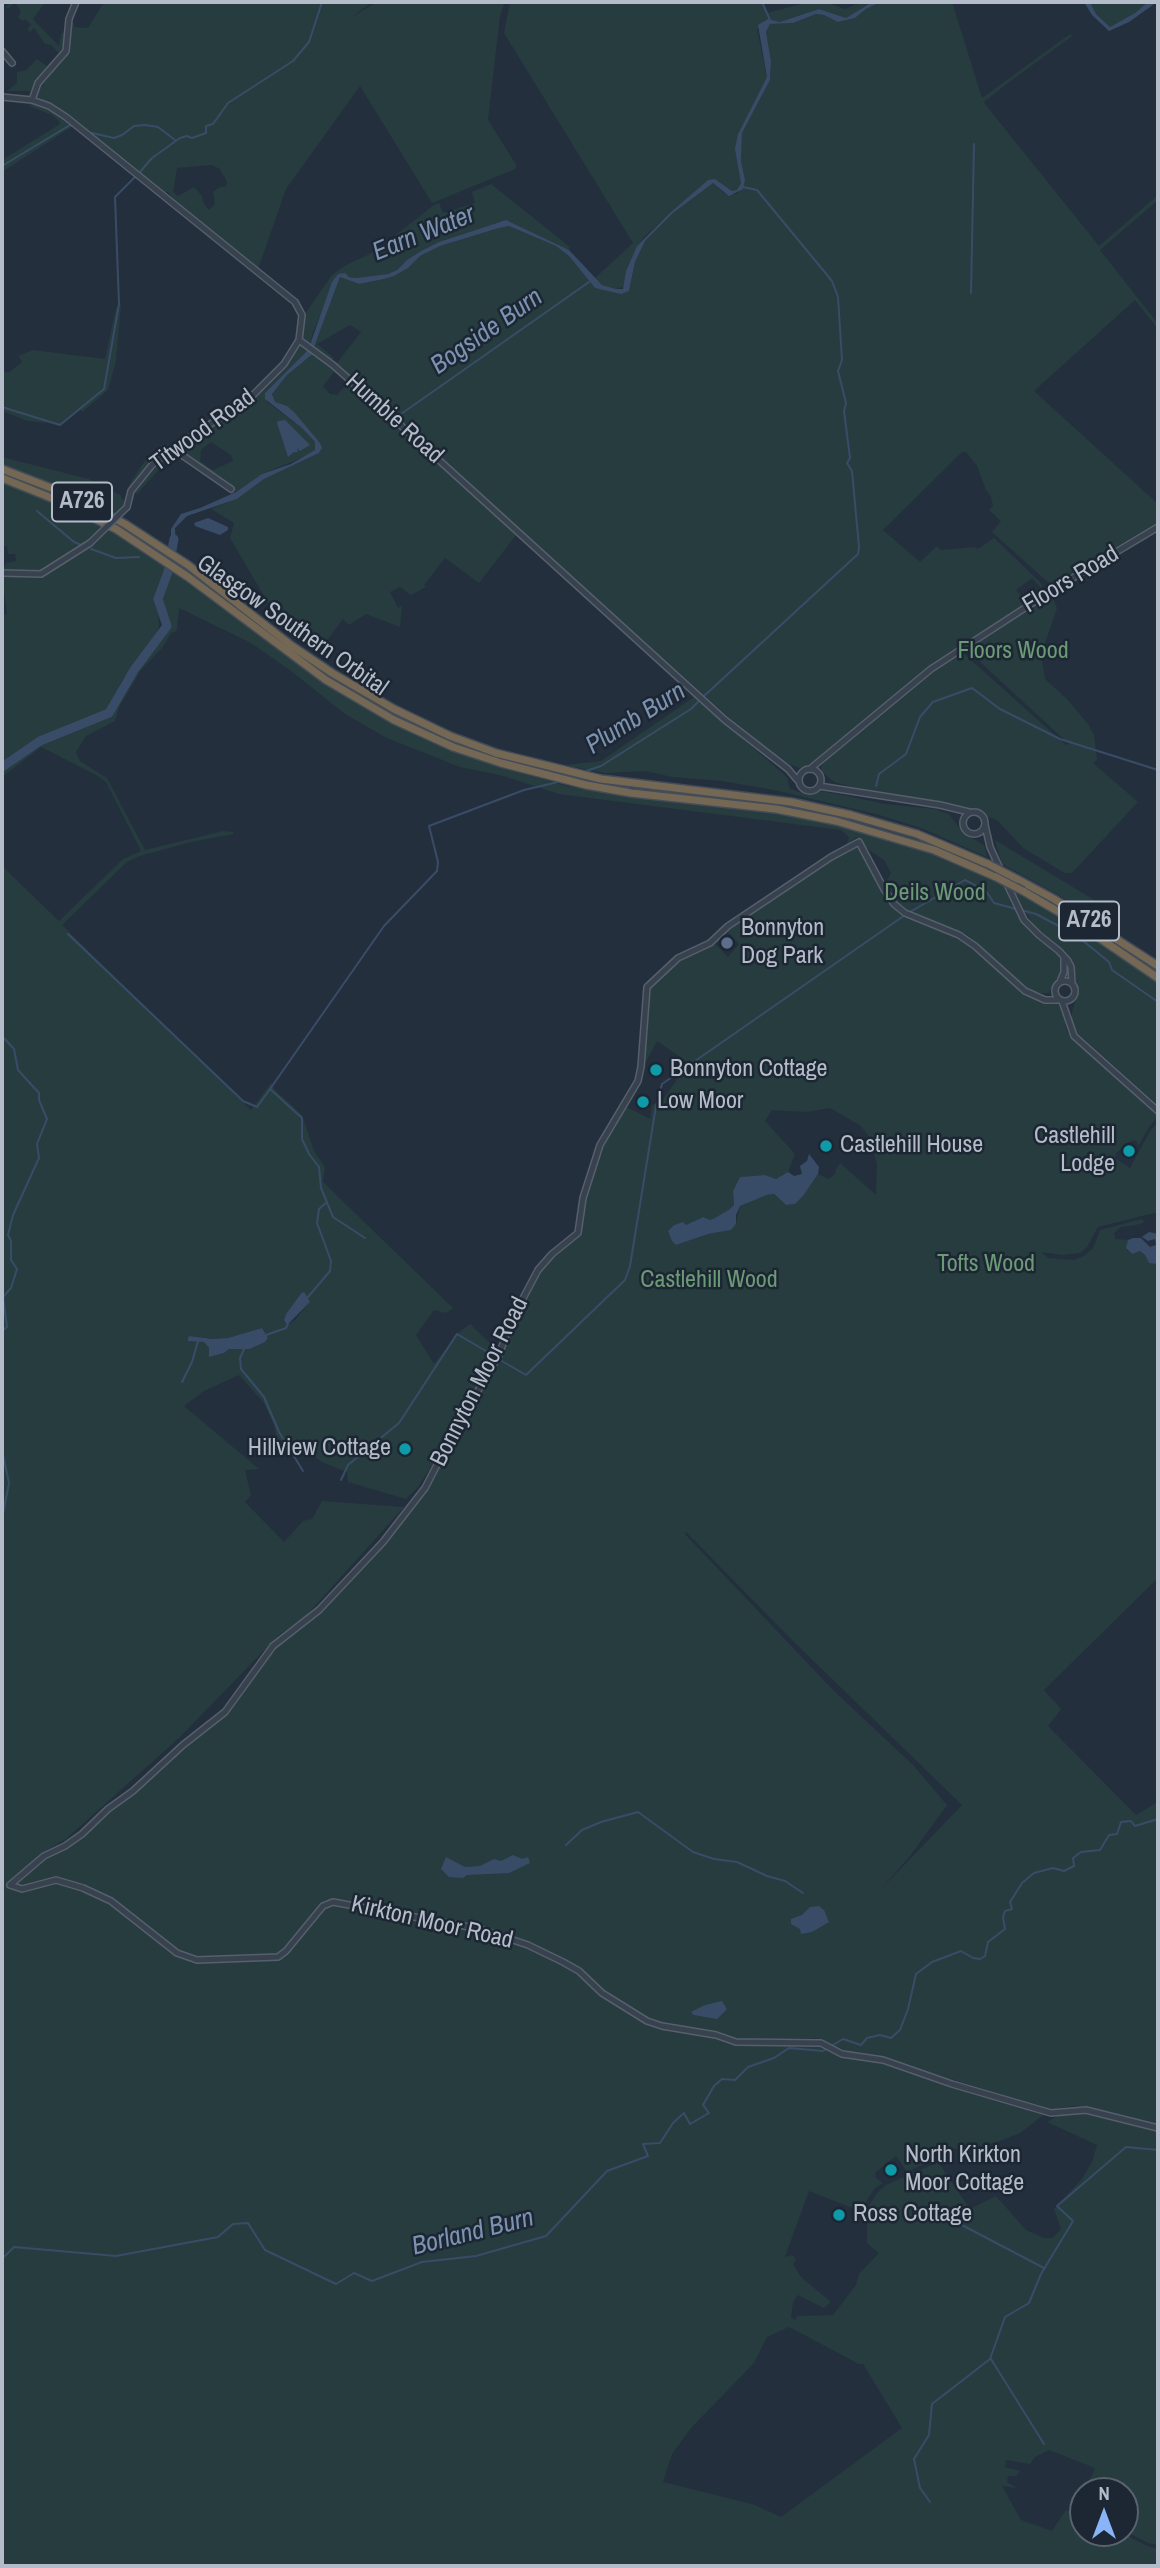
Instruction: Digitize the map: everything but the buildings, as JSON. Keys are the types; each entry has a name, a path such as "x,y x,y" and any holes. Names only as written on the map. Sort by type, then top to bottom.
{"highway":[{"name":"Glasgow Southern Orbital","path":"2,469 67,494 125,524 188,565 292,646 361,691 432,727 496,753 601,779 791,802 907,831 988,864 1017,879 1054,899 1158,966"},
{"name":"Glasgow Southern Orbital","path":"2,478 86,514 156,555 327,680 394,720 453,747 520,769 586,785 776,809 836,821 926,847 1023,891 1076,922 1158,978"}],"street":[{"path":"32,100 38,83 66,51 69,19 76,2"},
{"path":"2,51 12,63"},
{"path":"2,97 32,100 49,106 73,122 295,302 302,315 299,340"},
{"name":"Humbie Road","path":"299,340 397,422 725,720 788,769 799,782"},
{"name":"Titwood Road","path":"2,573 41,574 90,543 127,508 131,491 152,465 174,447 247,401 284,364 299,340"},
{"path":"174,447 231,489"},
{"name":"Floors Road","path":"813,772 820,763 931,669 1051,591 1158,527"},
{"path":"788,769 813,772 833,786"},
{"path":"813,772 800,775 799,782 806,790 833,786 981,814 990,847 1018,911 1031,927 1063,955 1071,967 1072,983 1076,991 1068,1018"},
{"path":"813,772 819,786"},
{"path":"949,808 971,833 982,838 990,847"},
{"path":"963,824 964,818 970,813"},
{"path":"971,833 980,832 985,825"},
{"name":"Bonnyton Moor Road","path":"10,1885 44,1856 65,1846 82,1833 107,1809 225,1712 274,1646 319,1609 383,1542 425,1488 499,1355 506,1332 538,1270 552,1254 578,1233 583,1198 600,1144 638,1081 647,987 678,958 710,943 740,918 831,857 859,842 894,904 905,913 967,941 1031,995"},
{"path":"1031,995 1048,995 1055,990 1065,967 1063,955"},
{"path":"1060,982 1072,983"},
{"path":"1055,990 1074,1036 1158,1111"},
{"path":"1031,995 1045,1000 1072,999"},
{"name":"Kirkton Moor Road","path":"10,1885 22,1889 56,1880 83,1888 111,1901 177,1953 197,1960 278,1957 323,1906 333,1902 480,1929 528,1945 563,1962 579,1971 602,1993 647,2021 662,2026 716,2035 736,2042 821,2043 842,2054 883,2060 952,2084 1049,2112 1086,2110 1158,2128"},
{"path":"2,1888 10,1885"}],"green space":[{"path":"10,2 45,2 33,19 59,46 61,34 65,30 64,46 59,53 51,45 45,44 34,28 30,32 27,29 31,25 18,17 21,12 17,5 14,3 8,9 6,7"},
{"path":"104,2 372,2 352,17 377,2 505,2 500,16 488,120 517,166 432,203 360,86 286,189 258,269 174,200 168,192 164,192 61,110 37,97 40,85 70,49 72,19 75,27 88,28","holes":["212,165 220,169 227,182 226,186 213,192 215,204 209,210 194,187 178,196 173,192 177,168"]},
{"path":"510,2 762,2 767,13 809,2 824,2 845,9 862,2 872,2 846,18 819,9 780,22 768,19 757,29 767,77 738,134 741,183 737,190 732,191 718,181 708,180 644,237 626,271 625,286 616,289 602,285 595,278 633,243 504,33"},
{"path":"880,2 952,2 982,98 1070,34 1072,36 984,102 1099,246 1158,195 1158,200 1100,250 1158,324 1158,329 1135,300 1034,391 1158,504 1158,522 1051,585 992,532 1001,521 989,510 993,506 991,497 977,466 966,452 962,452 883,530 920,562 937,546 941,550 974,547 978,549 994,538 1041,583 1043,590 1039,596 925,669 827,753 813,763 799,768 785,762 732,720 336,364 361,332 350,325 317,344 334,358 332,360 314,347 340,277 359,284 394,276 408,268 420,256 440,246 509,226 556,246 569,256 595,288 629,291 635,262 645,241 673,213 713,183 724,193 737,194 745,180 741,161 742,133 770,80 771,61 766,32 770,24 793,23 816,14 839,22 855,18","holes":["1032,578 1043,590 1027,602 1016,590"]},
{"path":"1090,2 1148,2 1110,27 1096,14"},
{"path":"37,59 48,67 30,91 7,91 17,83 17,72 26,70"},
{"path":"31,103 51,111 73,126 2,172 2,160 60,124 52,115 29,106"},
{"path":"491,184 570,247 569,250 506,220 439,242 388,274 356,278 338,274 310,345 303,339 301,335 307,311 332,275 374,252 434,205 439,203 443,213 475,203 472,192"},
{"path":"121,304 116,361 108,390 82,412 80,409 60,425 47,421 28,421 2,411 2,371 8,373 22,362 18,356 33,350 105,359 116,308"},
{"path":"300,346 309,349 265,393 267,402 302,428 315,442 316,450 262,474 236,492 233,487 177,447 241,410","holes":["211,442 231,455 233,461 213,470 200,461 201,450"]},
{"path":"314,353 345,379 334,372 323,386 330,394 337,395 349,382 516,535 479,583 445,558 424,585 426,587 411,595 400,587 390,592 398,608 402,605 400,627 366,614 349,625 343,619 322,647 277,618 230,538 234,523 211,509 237,499 264,479 319,453 321,448 287,406 275,402 272,394 287,375"},
{"path":"163,444 170,446 174,453 137,494 128,488 132,480 146,459"},
{"path":"2,457 89,479 120,495 126,504 115,517 81,497 2,466"},
{"path":"2,482 47,500 104,529 40,572 2,571 6,563 16,561 15,554 8,554 7,546 2,546"},
{"path":"109,530 167,569 157,594 159,626 156,636 123,679 100,719 111,711 135,671 155,648 168,626 160,599 171,571 345,696 440,745 497,766 567,786 830,821 948,859 1005,887 1011,904 1032,932 1059,955 1062,969 1049,993 1028,989 968,935 902,908 885,883 891,873 884,860 869,850 857,837 847,844 849,837 841,830 559,794 500,775 460,767 387,738 345,714 251,643 179,608 177,629 141,670 119,707 115,721 86,736 76,752 80,761 107,778 145,850 223,831 234,834 195,841 127,862 62,925 251,1110 271,1083 302,1115 314,1151 325,1167 323,1182 453,1308 446,1313 434,1310 416,1335 434,1364 458,1333 470,1324 495,1348 489,1366 446,1443 418,1487 406,1499 348,1482 347,1472 322,1462 296,1444 277,1444 274,1425 264,1403 239,1375 204,1391 184,1406 259,1469 245,1470 251,1495 245,1502 284,1542 303,1521 312,1519 322,1501 404,1507 305,1617 279,1635 179,1738 67,1838 37,1856 45,1858 71,1845 213,1725 243,1692 274,1647 328,1603 382,1546 426,1488 458,1426 503,1353 510,1328 542,1267 582,1231 585,1200 603,1141 625,1106 650,1119 652,1105 661,1102 689,1063 657,1041 643,1067 649,987 679,960 714,943 728,957 739,944 726,930 829,860 857,846 880,888 900,914 947,933 968,945 1029,996 1060,1003 1064,1008 1066,1029 1071,1037 1158,1116 1139,1145 1135,1140 1129,1142 1116,1153 1115,1158 1130,1168 1150,1131 1158,1122 1158,1212 1098,1227 1087,1247 1080,1253 1062,1255 1041,1252 1048,1258 1074,1260 1093,1248 1100,1230 1142,1219 1144,1222 1141,1224 1121,1227 1114,1233 1115,1239 1128,1240 1127,1251 1132,1254 1140,1251 1145,1254 1149,1263 1156,1264 1158,1259 1158,1578 1044,1690 1061,1709 1048,1726 1136,1815 1158,1802 1158,2126 1091,2107 1071,2106 1051,2110 874,2055 853,2054 817,2038 736,2040 716,2033 655,2023 600,1990 574,1966 551,1954 549,1957 580,1974 592,1988 639,2018 659,2027 742,2045 818,2044 855,2059 885,2062 950,2086 986,2094 1045,2114 1020,2133 982,2146 955,2149 907,2172 896,2156 875,2173 876,2178 883,2183 875,2188 860,2211 809,2191 785,2257 792,2255 796,2259 793,2264 801,2277 831,2302 824,2308 798,2295 793,2302 791,2317 795,2320 797,2316 833,2315 856,2285 859,2274 879,2253 867,2243 867,2219 864,2213 877,2193 886,2185 938,2162 970,2209 996,2196 1026,2230 1044,2238 1052,2238 1061,2229 1054,2209 1082,2179 1092,2162 1097,2145 1047,2122 1063,2113 1085,2113 1158,2130 1158,2545 1139,2538 1139,2477 1091,2477 1095,2468 1049,2450 1035,2457 1030,2464 1006,2460 1005,2467 1020,2471 1016,2476 1008,2476 1007,2482 1017,2488 1002,2486 1021,2520 1052,2531 1066,2510 1069,2511 1069,2547 1139,2547 1139,2542 1158,2549 1158,2563 1154,2566 2,2566 2,866 59,921 123,859 141,851 106,782 96,775 41,747 2,777 2,616 7,614 2,575 44,575 93,545","holes":["830,1108 861,1126 870,1138 877,1164 876,1195 840,1163 836,1173 829,1179 818,1174 795,1204 786,1205 773,1194 767,1195 740,1206 736,1224 731,1230 708,1234 676,1245 672,1241 668,1231 674,1225 683,1222 686,1225 703,1217 710,1220 730,1209 734,1205 733,1191 740,1177 765,1175 776,1179 788,1172 795,1154 765,1121 772,1110 806,1112","302,1292 310,1302 295,1320 287,1325 284,1320 286,1314","262,1328 268,1338 265,1342 250,1349 229,1349 209,1357 209,1348 204,1342 189,1341 188,1338 228,1338","686,1532 795,1643 962,1805 882,1888 910,1856 947,1805 913,1765 833,1690","789,2327 863,2364 902,2428 781,2517 755,2505 663,2482 672,2454 691,2428 754,2363 767,2337"]},
{"path":"181,565 310,662 344,683 502,757 590,780 778,804 860,822 787,807 602,785 552,775 471,749 385,711 326,676 180,567"},
{"name":"Floors Wood","path":"1050,593 1057,608 1043,649 1045,679 1088,724 1094,735 1097,760 1093,763 1138,802 1072,873 1065,873 1023,848 997,820 980,810 966,810 943,802 859,789 834,782 822,772 821,767 825,761 925,677 962,652 1066,745 1069,744 965,648"},
{"path":"694,697 787,777 790,789 809,795 822,791 886,804 934,809 949,814 963,833 984,845 987,857 921,828 876,814 774,790 645,771 605,773 565,765 601,761"},
{"path":"866,823 924,840 992,869 993,872 937,847"},
{"path":"995,840 1096,901 1111,912 1107,919 1101,923 1057,894 1002,864"},
{"path":"1012,891 1043,907 1158,981 1158,1105 1076,1032 1072,1013 1078,991 1072,961 1066,952 1035,927"}],"water":[{"path":"872,2 880,2 855,18 838,22 816,14 793,23 770,24 766,32 771,61 770,80 742,133 741,161 745,180 743,189 729,196 713,183 673,213 645,241 635,262 629,291 621,294 595,288 569,256 556,246 509,226 440,246 420,256 408,268 394,276 359,284 340,277 314,347 310,345 332,282 338,274 345,273 356,278 388,274 439,242 506,220 569,250 602,285 623,289 626,271 637,246 670,213 708,180 715,179 732,191 737,190 741,183 735,149 738,134 767,77 758,25 768,19 780,22 819,9 846,18"},
{"path":"1084,2 1090,2 1096,14 1110,27 1148,2 1157,2 1129,22 1109,31 1092,15"},
{"path":"309,349 314,353 287,375 272,394 275,402 294,412 320,443 322,448 319,453 264,479 237,499 187,516 175,528 176,551 171,548 171,529 181,514 236,492 262,474 291,464 315,450 315,442 302,428 265,399 265,393"},
{"path":"285,420 310,445 300,451 297,448 298,452 288,457 277,423"},
{"path":"208,518 228,527 228,530 220,535 195,526 194,523"},
{"path":"809,1154 819,1167 818,1174 795,1204 786,1205 774,1194 767,1195 740,1206 736,1224 731,1230 708,1234 676,1245 672,1241 668,1231 674,1225 683,1222 686,1225 703,1217 710,1220 730,1209 734,1205 733,1191 740,1177 765,1175 776,1179 788,1172 794,1176 802,1174 800,1166 807,1161"},
{"path":"1149,1232 1158,1234 1156,1264 1149,1263 1140,1251 1132,1254 1126,1248 1128,1240 1133,1238 1141,1238 1150,1247 1156,1245 1155,1239 1148,1241 1142,1237"},
{"path":"302,1292 310,1302 287,1325 284,1320 286,1314"},
{"path":"262,1328 268,1338 265,1342 250,1349 229,1349 209,1357 209,1348 204,1342 188,1341 189,1336 228,1338"},
{"path":"513,1855 522,1859 528,1857 530,1863 509,1873 467,1875 463,1878 449,1877 441,1869 446,1857 465,1867 480,1866 494,1859 501,1861"},
{"path":"819,1906 824,1910 829,1922 812,1932 801,1934 800,1929 791,1924 791,1919 802,1915 810,1907"},
{"path":"722,2001 727,2009 717,2019 694,2015 691,2012 705,2005"}],"waterway":[{"path":"140,172 152,158 180,138 192,138 206,133 206,126 213,124 228,103 293,61 309,42 322,2"},
{"path":"762,2 770,20"},
{"path":"2,166 70,125 73,126"},
{"path":"92,133 114,138 134,126 145,125 158,127 175,140"},
{"path":"971,293 974,144"},
{"path":"2,407 60,425 104,389 119,304 115,197 135,177"},
{"name":"Plumb Burn","path":"704,696 858,554 859,547 852,471 847,463 850,458 844,411 846,403 838,371 842,360 838,297 832,281 757,190 743,187"},
{"name":"Bogside Burn","path":"401,414 589,282"},
{"path":"37,511 81,545"},
{"name":"Earn Water","path":"2,767 40,741 109,713 134,670 167,626 158,599 168,572 174,539"},
{"path":"91,549 116,558 139,557"},
{"path":"876,786 879,774 906,754 920,717 933,702 972,688 1000,709 1060,739 1158,770"},
{"name":"Plumb Burn","path":"586,771 601,766 691,709 700,700"},
{"name":"Plumb Burn","path":"365,1238 333,1217 321,1188 319,1167 302,1139 302,1118 270,1089 384,926 437,871 438,862 429,826 524,790 558,782"},
{"path":"910,912 965,880 986,891 994,903 1016,909"},
{"path":"1021,910 1036,914 1076,935 1109,962 1112,970 1158,1002"},
{"path":"500,1360 526,1375 625,1280 630,1266 662,1084 905,915"},
{"path":"68,934 243,1101 257,1107 270,1089"},
{"path":"2,1036 14,1049 18,1070 39,1093 47,1119 37,1144 39,1158 13,1215 8,1235 11,1241 11,1260 17,1269 11,1288 3,1297 7,1327 2,1331"},
{"name":"Plumb Burn","path":"308,1297 330,1271 331,1261 317,1223 319,1209 327,1202"},
{"name":"Plumb Burn","path":"266,1335 286,1328 288,1324"},
{"path":"341,1480 348,1465 399,1423 457,1334 496,1357"},
{"path":"182,1382 198,1341"},
{"name":"Plumb Burn","path":"245,1347 240,1358 241,1369 264,1397 279,1432 303,1471"},
{"path":"2,1450 9,1483 2,1519"},
{"path":"566,1845 582,1830 638,1812 693,1852 714,1859 737,1862 785,1881 803,1893"},
{"name":"Borland Burn","path":"2,2259 14,2247 116,2256 218,2237 233,2224 248,2223 265,2250 336,2284 354,2273 372,2281 422,2262 476,2256 546,2236 607,2171 648,2156 643,2144 660,2143 673,2123 684,2113 690,2124 709,2113 703,2105 714,2086 722,2079 735,2080 748,2067 774,2058 789,2048 823,2051 843,2039 861,2045 867,2038 880,2035 891,2038 900,2030 916,1974 932,1962 961,1951 973,1958 980,1959 985,1956 988,1942 1005,1929 1003,1917 1005,1911 1012,1909 1010,1902 1022,1883 1034,1873 1053,1868 1064,1871 1074,1866 1073,1858 1081,1852 1100,1850 1109,1835 1117,1834 1121,1822 1131,1821 1135,1826 1158,1819"},
{"path":"930,2502 920,2488 914,2459 929,2435 932,2404 990,2359 1005,2317 1029,2303 1041,2274 1073,2221 1057,2206 1126,2147 1158,2150"},
{"path":"958,2223 1044,2268"},
{"path":"991,2359 1044,2444"}],"place":[{"name":"Bonnyton Dog Park","path":"727,943"},
{"name":"Bonnyton Cottage","path":"656,1070"},
{"name":"Low Moor","path":"643,1102"},
{"name":"Castlehill House","path":"826,1146"},
{"name":"Castlehill Lodge","path":"1129,1151"},
{"name":"Hillview Cottage","path":"405,1449"},
{"name":"North Kirkton Moor Cottage","path":"891,2170"},
{"name":"Ross Cottage","path":"839,2215"}],"park label":[{"name":"Deils Wood","path":"935,894"},
{"name":"Tofts Wood","path":"986,1265"},
{"name":"Castlehill Wood","path":"709,1281"}]}
